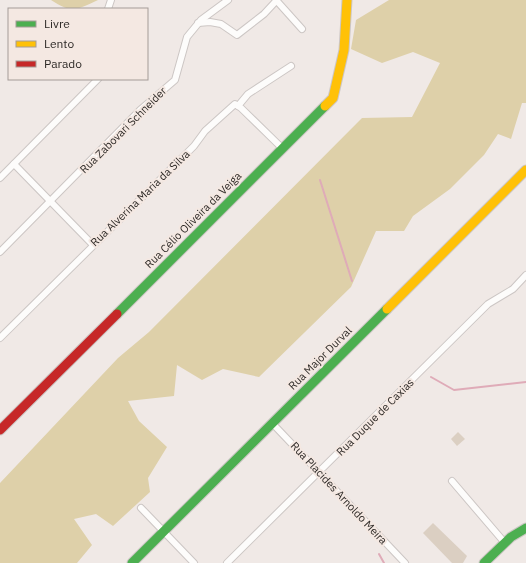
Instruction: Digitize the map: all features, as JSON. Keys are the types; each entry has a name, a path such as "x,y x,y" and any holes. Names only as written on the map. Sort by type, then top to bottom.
{"street":[{"name":"Rua Zabovari Schneider","path":"0,252 51,202 140,110 175,80 184,43 198,23 228,0"},
{"path":"198,23 210,22 221,24 237,35 264,14 276,0 302,29"},
{"name":"Rua Célio Oliveira da Veiga","path":"0,430 333,98 344,50 347,0"},
{"path":"282,148 238,106 248,94 291,66"},
{"path":"0,178 97,80"},
{"name":"Rua Alverina Maria da Silva","path":"0,338 194,146 205,131 235,104 238,106"},
{"path":"14,164 93,245"},
{"name":"Rua Major Durval","path":"132,563 526,170"},
{"name":"Rua Duque de Caxias","path":"227,563 488,304 513,289 526,275"},
{"name":"Rua Placides Arnoldo Meira","path":"272,422 405,563"},
{"path":"452,481 505,542"},
{"path":"141,508 194,563"},
{"path":"484,563 505,542 526,528"}],"shaded area":[{"path":"51,0 98,0 79,8 68,8"},
{"path":"389,0 526,0 526,103 522,103 511,139 498,134 484,155 450,189 413,216 404,231 376,231 351,287 259,377 223,369 202,380 177,365 174,396 128,401 139,421 167,447 148,478 150,492 113,526 96,514 74,519 92,545 77,563 0,563 0,483 118,358 149,332 362,118 412,117 440,63 413,52 382,63 351,49 356,20"}],"building":[{"path":"458,432 465,439 457,446 451,439"},
{"path":"433,523 467,556 463,563 452,563 423,533"}],"waterway":[{"path":"320,180 352,281"},
{"path":"431,377 454,390 526,382"},
{"path":"379,554 384,563"}],"traffic: fast":[{"path":"117,314 325,106"},
{"path":"132,563 387,309"},
{"path":"484,563 511,537 526,528"}],"traffic: slow":[{"path":"325,106 333,98 344,50 347,0"},
{"path":"387,309 526,170"}],"traffic: jam":[{"path":"0,430 117,314"}]}
